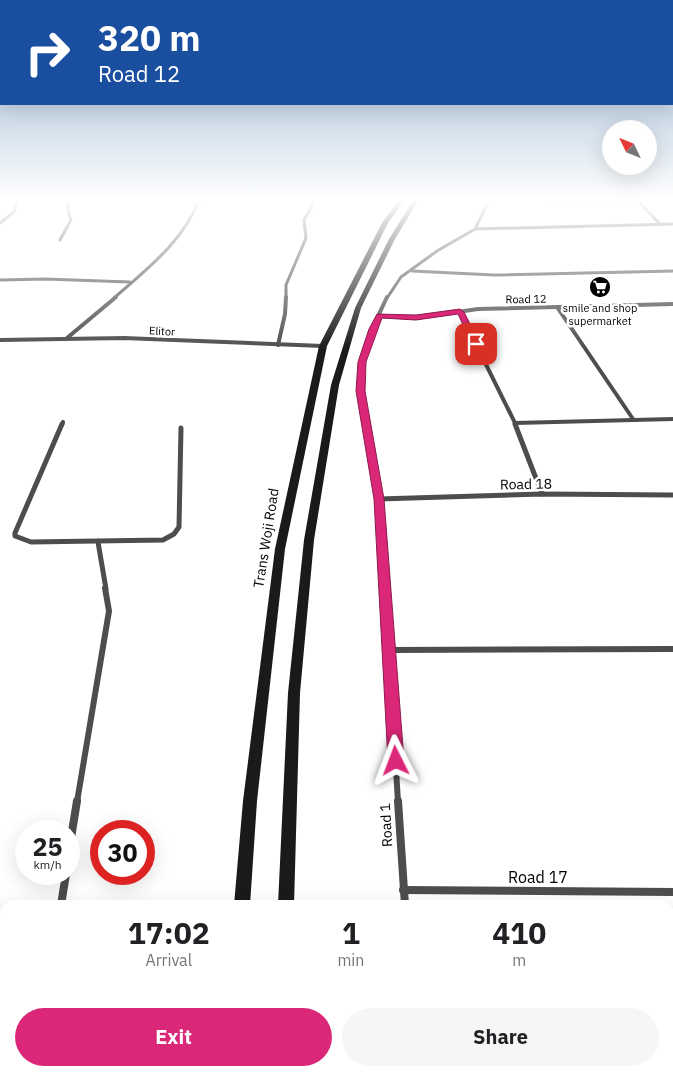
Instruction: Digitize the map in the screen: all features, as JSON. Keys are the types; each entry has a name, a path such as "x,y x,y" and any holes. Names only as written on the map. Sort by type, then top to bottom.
{"main road":[{"name":"Trans Woji Road","path":"242,900 250,801 280,549 323,346 371,249"},
{"path":"286,900 296,674 309,540 336,385 358,308 387,249"}],"street":[{"path":"67,338 165,249"},
{"path":"278,345 286,314 286,285 301,249"},
{"name":"Road 1","path":"404,900 379,499 361,391 362,362 373,329 388,297 401,277 440,249"},
{"path":"412,271 494,275 673,271"},
{"path":"0,280 45,279 130,282"},
{"name":"Road 12","path":"380,316 416,318 478,309 673,304"},
{"path":"557,307 632,419"},
{"path":"460,312 515,423 542,494"},
{"name":"Elitor","path":"0,340 124,338 323,346"},
{"path":"515,423 673,418"},
{"path":"63,422 15,532 15,536 32,542 163,540 174,534 179,527 180,428"},
{"name":"Road 18","path":"379,499 542,494 673,495"},
{"path":"74,820 109,611 98,542"},
{"path":"390,650 673,649"},
{"path":"63,900 65,885"},
{"name":"Road 17","path":"403,890 673,892"}],"place":[{"name":"smile and shop supermarket","path":"600,287"}],"route":[{"path":"396,761 379,499 361,391 362,362 373,329 380,316 416,318 460,312 476,344"}]}
